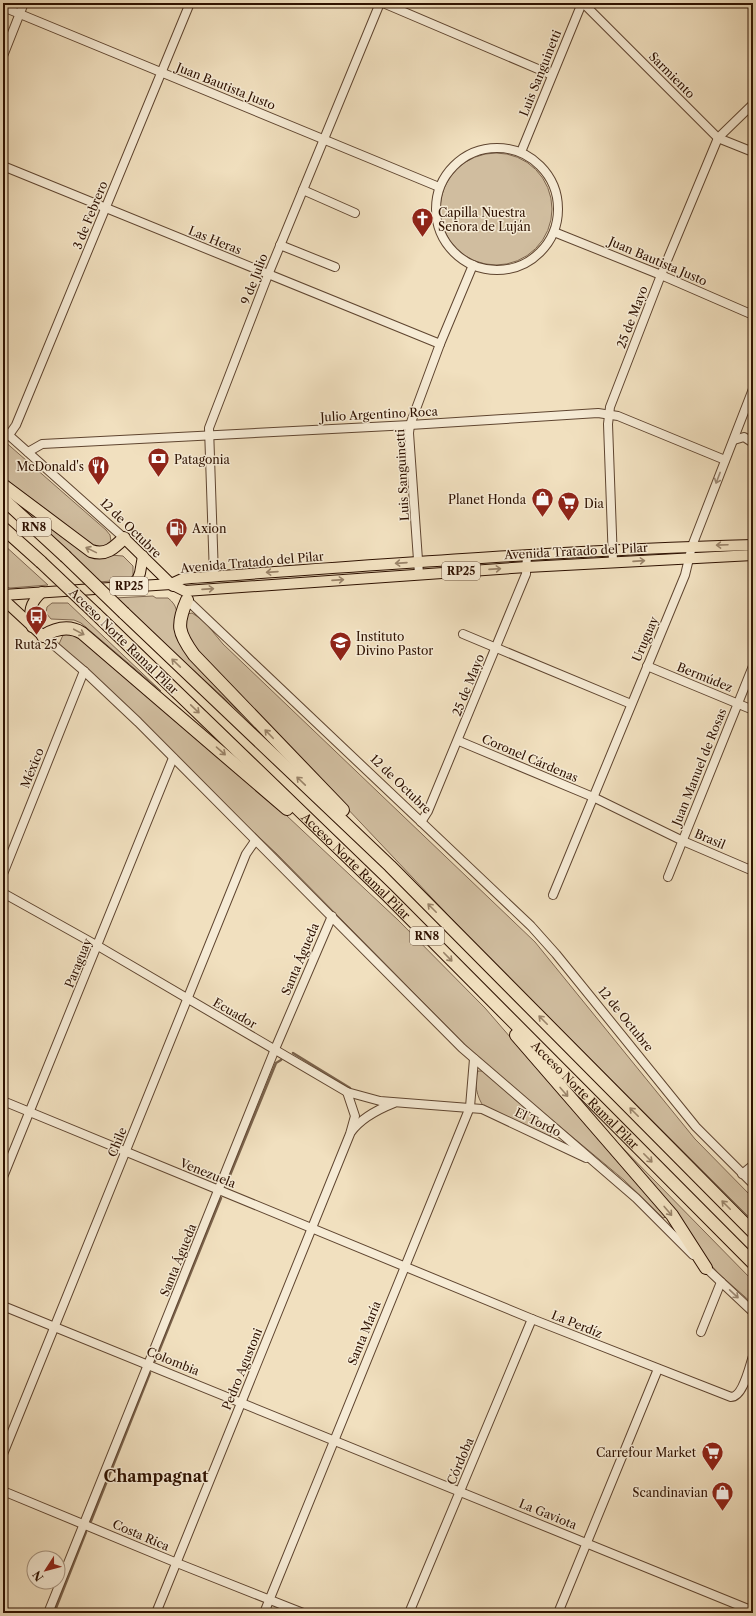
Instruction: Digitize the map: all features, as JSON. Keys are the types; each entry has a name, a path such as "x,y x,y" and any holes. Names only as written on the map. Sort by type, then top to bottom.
{"highway":[{"path":"3,485 91,551 99,553 109,551 124,538"},
{"name":"Acceso Norte Ramal Pilar","path":"3,499 65,556 390,866 753,1232"},
{"name":"Acceso Norte Ramal Pilar","path":"3,528 96,614 386,894 753,1263"},
{"path":"187,600 180,615 179,627 182,638 194,655 342,809 390,866"},
{"path":"43,636 54,630 64,628 73,629 82,633 386,894"},
{"path":"486,996 526,1048 672,1215 706,1268"}],"main road":[{"name":"12 de Octubre","path":"124,538 187,600"},
{"name":"Avenida Tratado del Pilar","path":"171,584 182,579 214,576 527,555 753,544"},
{"name":"Avenida Tratado del Pilar","path":"171,584 185,591 527,567 690,557 753,555"},
{"path":"134,586 140,573 143,556"},
{"name":"RP25","path":"3,595 171,584"},
{"path":"32,627 30,610 33,602 42,592"},
{"path":"3,599 43,636"}],"street":[{"path":"3,56 24,3"},
{"name":"3 de Febrero","path":"6,432 16,425 190,3"},
{"path":"381,3 552,75"},
{"name":"9 de Julio","path":"214,576 209,434 212,421 280,245 381,3"},
{"name":"Luis Sanguinetti","path":"520,152 582,3"},
{"name":"Sarmiento","path":"582,3 718,138 753,152"},
{"name":"Juan Bautista Justo","path":"3,7 160,73 324,138 439,187"},
{"name":"25 de Mayo","path":"613,562 608,413 661,275 718,138 753,104"},
{"path":"498,147 520,152 535,161 543,169 555,189 558,206 554,232 542,251 527,262 510,269 491,270 473,265 454,252 447,244 439,229 435,213 439,187 453,165 466,155 482,149 498,147"},
{"name":"Las Heras","path":"3,166 440,344"},
{"path":"303,190 355,212"},
{"name":"Juan Bautista Justo","path":"554,232 661,275 753,315"},
{"path":"280,245 335,267"},
{"name":"Luis Sanguinetti","path":"419,574 409,433 410,425 440,344 473,265"},
{"name":"Uruguay","path":"553,896 685,575 692,546 753,390"},
{"name":"Julio Argentino Roca","path":"28,452 42,444 608,413 725,460"},
{"name":"12 de Octubre","path":"6,432 124,538"},
{"path":"734,440 744,437 753,443"},
{"name":"25 de Mayo","path":"421,822 428,811 458,741 526,574 527,555"},
{"name":"12 de Octubre","path":"187,600 544,941 696,1127 753,1184"},
{"path":"463,634 631,704"},
{"path":"43,636 84,671 173,758 474,1059 558,1129 636,1198 706,1268 753,1312"},
{"name":"Bermúdez","path":"647,666 753,710"},
{"name":"Juan Manuel de Rosas","path":"668,878 753,666"},
{"name":"México","path":"3,874 84,671"},
{"name":"Coronel Cárdenas","path":"458,741 593,797"},
{"name":"Paraguay","path":"3,1177 173,758"},
{"name":"Brasil","path":"593,797 683,841 753,871"},
{"name":"Chile","path":"3,1454 246,854 255,841"},
{"name":"Ecuador","path":"3,893 98,946 347,1092 365,1098 395,1102 470,1107"},
{"name":"Santa Águeda","path":"48,1613 275,1049 332,916"},
{"name":"Santa María","path":"264,1613 470,1107 474,1059"},
{"name":"Pedro Agustoni","path":"156,1613 350,1134 355,1116 347,1092"},
{"path":"365,1098 372,1106 369,1116 353,1109 354,1102 365,1098"},
{"name":"Venezuela","path":"3,1101 405,1266"},
{"name":"Pedro Agustoni","path":"350,1134 358,1124 369,1116 395,1102"},
{"name":"El Tordo","path":"470,1107 482,1109 594,1162"},
{"path":"548,1141 558,1129"},
{"path":"742,1174 753,1165"},
{"name":"La Perdíz","path":"405,1266 658,1370 730,1397 737,1396 740,1393 753,1356"},
{"path":"701,1332 721,1282"},
{"name":"Colombia","path":"3,1306 334,1440"},
{"name":"Córdoba","path":"409,1613 532,1319"},
{"path":"558,1613 658,1370"},
{"name":"La Gaviota","path":"334,1440 460,1490 753,1611"},
{"name":"Costa Rica","path":"3,1491 177,1563 304,1613"}],"shaded area":[{"path":"496,153 517,157 535,170 548,188 552,209 548,230 535,248 517,261 496,265 475,261 457,248 444,230 440,209 444,188 457,170 475,157"},
{"path":"3,440 106,530 110,535 111,541 108,545 96,548 3,480"},
{"path":"3,489 43,519 110,555 123,556 133,566 133,575 128,580 97,582 3,494"},
{"path":"3,544 48,585 10,588 3,586"},
{"path":"153,596 156,598 168,598 174,604 177,614 175,626 257,728 114,598"},
{"path":"52,603 68,603 161,691 81,623 74,620 51,619 46,613 47,607"},
{"path":"192,613 204,621 223,644 535,942 695,1139 753,1198 753,1221 483,952 291,749 203,661 184,634 187,614"},
{"path":"71,633 79,636 239,771 398,920 485,1008 666,1217 663,1218 624,1180 479,1059 276,853 217,798 59,644 63,635"},
{"path":"478,1071 483,1071 551,1131 551,1135 548,1137 484,1107 479,1099 476,1089"},
{"path":"605,1130 753,1281 753,1304 718,1273 704,1257"}],"waterway":[{"path":"293,1053 350,1088"},
{"path":"226,1185 276,1063 281,1060"},
{"path":"155,1361 221,1198"},
{"path":"91,1521 150,1373"},
{"path":"54,1613 86,1532"}],"place":[{"name":"Capilla Nuestra Señora de Luján","path":"422,238"},
{"name":"Patagonia","path":"158,478"},
{"name":"McDonald's","path":"99,486"},
{"name":"Planet Honda","path":"542,518"},
{"name":"Dia","path":"568,522"},
{"name":"Axion","path":"176,548"},
{"name":"Ruta 25","path":"36,636"},
{"name":"Instituto Divino Pastor","path":"340,662"},
{"name":"Carrefour Market","path":"712,1472"},
{"name":"Scandinavian","path":"723,1512"}],"district":[{"name":"Champagnat","path":"156,1476"}]}
